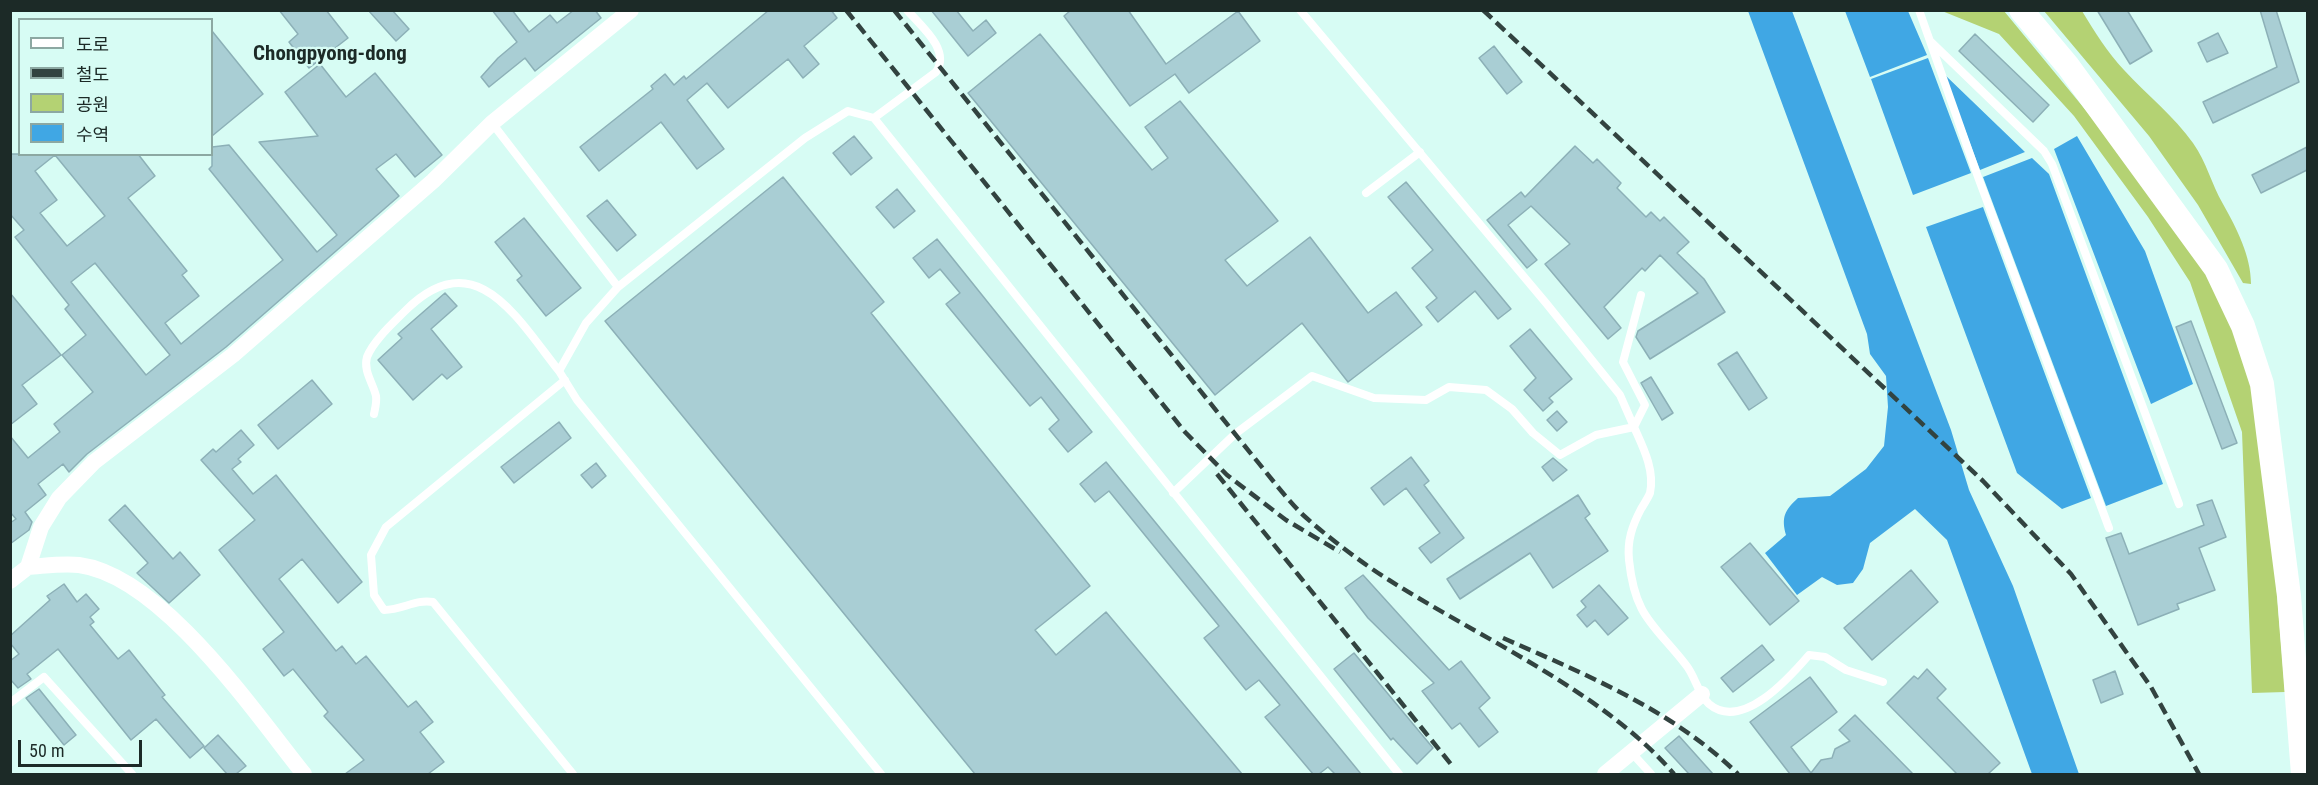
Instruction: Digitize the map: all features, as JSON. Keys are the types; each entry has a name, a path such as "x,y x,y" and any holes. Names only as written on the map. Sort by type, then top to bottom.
{"main road":[{"path":"2021,10 2074,75 2216,269 2243,327 2262,384 2289,596 2303,774"}],"street":[{"path":"10,581 28,567 41,527 58,498 94,462 232,355 434,181 492,123 631,10"},
{"path":"28,567 79,565 115,577 141,594 189,635 304,774"},
{"path":"1605,774 1702,694"}],"lane":[{"path":"874,118 936,72 940,66 939,48 907,10"},
{"path":"1300,10 1620,395 1648,460 1650,492 1630,529 1629,558 1636,602 1658,635 1686,666 1710,704 1729,712 1758,704 1793,674 1809,654 1825,657 1846,670 1883,682"},
{"path":"1919,10 1928,40 2109,528"},
{"path":"1928,40 2044,151 2052,164 2180,504"},
{"path":"573,774 433,602 420,600 401,610 384,610 374,595 371,555 386,527 562,375 586,323 618,286 814,133 848,111 874,118 1399,774"},
{"path":"492,123 618,286"},
{"path":"1366,193 1420,152"},
{"path":"374,414 376,398 365,367 368,355 415,301 455,281 482,287 509,308 562,375 584,409 881,774"},
{"path":"1635,427 1645,405 1623,362 1641,295"},
{"path":"1173,493 1235,434 1312,376 1374,398 1426,400 1449,387 1486,390 1512,409 1533,433 1560,455 1596,435 1635,427"},
{"path":"10,703 44,677 132,774"},
{"path":"1631,752 1651,774"}],"green space":[{"path":"1942,11 2004,11 2135,170 2211,279 2237,335 2264,434 2285,692 2252,693 2242,432 2190,282 2148,217 2074,116 1999,34"},
{"path":"2044,11 2082,11 2118,63 2186,133 2202,158 2238,233 2249,263 2251,284 2243,283 2198,205 2149,136"}],"water":[{"path":"1748,11 1792,11 1951,430 1969,490 2013,586 2079,774 2032,774 1947,540 1915,509 1870,543 1863,569 1853,583 1837,585 1822,577 1797,595 1765,553 1786,535 1785,514 1798,498 1830,496 1866,469 1884,446 1888,407 1886,376 1870,354 1867,334"},
{"path":"1845,11 1908,11 1927,55 1870,77"},
{"path":"1928,58 1971,173 1913,195 1871,79"},
{"path":"1944,74 2025,152 1980,170"},
{"path":"2077,136 2145,251 2193,384 2151,404 2054,149"},
{"path":"2032,158 2049,174 2163,484 2106,506 1983,177"},
{"path":"1983,207 2091,498 2062,509 2017,473 1926,227"}],"building":[{"path":"279,10 326,10 348,38 309,68 289,42 298,34"},
{"path":"368,10 392,10 409,29 396,41"},
{"path":"492,10 512,10 529,32 550,15 557,23 574,10 595,10 601,18 535,71 525,58 489,87 481,77 517,42"},
{"path":"769,10 831,10 837,18 804,46 819,64 803,78 788,59 728,108 707,83 687,100 724,149 697,169 661,122 599,171 580,147 653,89 651,86 665,74 674,85 684,76 686,79"},
{"path":"931,10 956,10 973,31 986,20 996,33 968,56"},
{"path":"1071,10 1128,10 1166,64 1238,11 1260,41 1189,93 1175,74 1130,106 1064,16"},
{"path":"2097,10 2127,10 2152,51 2130,64"},
{"path":"2260,10 2276,10 2299,82 2213,123 2203,102 2277,67"},
{"path":"213,32 263,94 213,135"},
{"path":"2218,33 2228,53 2207,62 2198,43"},
{"path":"1040,34 1152,170 1168,158 1145,127 1180,101 1278,221 1225,260 1247,286 1310,237 1368,313 1396,292 1422,325 1348,382 1302,323 1215,395 968,93"},
{"path":"1975,34 2049,105 2033,122 1959,51"},
{"path":"1494,46 1522,82 1507,94 1479,58"},
{"path":"320,64 346,97 375,73 442,155 415,177 396,154 376,169 399,196 226,347 87,454 69,472 63,464 38,484 46,495 25,512 32,522 29,530 10,544 10,523 16,519 10,512 10,436 28,458 60,432 54,424 93,392 62,355 86,335 65,309 69,305 15,237 24,230 10,214 10,154 54,156 35,171 57,200 40,213 67,246 105,216 56,156 140,156 155,176 128,198 187,271 182,275 199,296 165,323 181,344 283,260 209,169 212,166 213,147 229,145 317,252 337,235 259,142 318,136 285,92","holes":["95,263 170,355 146,375 71,282"]},
{"path":"854,136 872,158 851,175 833,153"},
{"path":"1575,146 1593,163 1597,159 1621,183 1617,188 1646,217 1651,212 1660,221 1664,217 1689,242 1677,253 1704,279 1725,312 1650,359 1636,337 1638,331 1698,293 1660,255 1645,271 1642,268 1604,307 1621,328 1608,339 1545,264 1570,244 1531,206 1508,225 1537,260 1527,268 1487,220 1521,192 1525,197"},
{"path":"2307,147 2307,170 2261,193 2252,175"},
{"path":"783,177 884,302 871,313 1090,586 1035,630 1056,655 1106,612 1242,774 975,774 605,321"},
{"path":"1406,182 1511,309 1498,319 1475,291 1438,322 1426,307 1437,298 1412,268 1433,250 1388,197"},
{"path":"897,189 915,211 894,228 876,207"},
{"path":"607,200 636,235 617,251 587,216"},
{"path":"524,218 581,288 546,316 517,280 522,276 495,242"},
{"path":"937,239 1092,432 1068,452 1049,429 1059,420 1041,397 1030,406 946,304 960,293 940,269 929,278 913,258"},
{"path":"10,293 61,355 22,385 37,404 10,425"},
{"path":"445,293 457,306 431,329 462,367 447,379 442,374 413,400 378,360 402,338 398,334"},
{"path":"2191,321 2237,443 2222,449 2176,327"},
{"path":"1530,329 1572,379 1549,398 1553,402 1543,411 1524,390 1536,378 1510,346"},
{"path":"1737,352 1767,398 1749,410 1718,364"},
{"path":"1651,377 1673,413 1662,420 1641,383"},
{"path":"312,380 332,404 278,449 258,425"},
{"path":"1557,411 1567,422 1557,431 1547,420"},
{"path":"559,422 571,438 514,483 501,467"},
{"path":"241,430 254,445 238,459 241,462 232,469 253,494 276,475 362,582 338,603 302,559 279,579 336,651 342,646 356,664 366,656 408,707 416,701 433,722 420,732 444,762 428,774 345,774 364,760 324,716 328,712 293,669 284,676 263,649 284,632 219,550 255,520 201,460 213,449 216,452"},
{"path":"1411,457 1429,481 1424,485 1464,538 1431,563 1419,548 1440,533 1406,488 1384,505 1371,488"},
{"path":"1553,458 1567,470 1553,481 1542,467"},
{"path":"1106,462 1361,774 1335,774 1328,767 1319,774 1313,774 1265,717 1280,705 1259,680 1246,690 1204,638 1219,626 1109,491 1095,502 1080,484"},
{"path":"596,463 606,476 592,488 581,475"},
{"path":"1578,495 1590,514 1585,518 1608,551 1553,588 1530,553 1460,599 1447,579"},
{"path":"2212,500 2226,537 2199,548 2215,590 2177,604 2179,609 2138,625 2106,538 2121,533 2129,554 2204,525 2197,505"},
{"path":"125,505 173,559 180,552 200,575 169,603 137,573 148,563 109,520"},
{"path":"1750,543 1799,601 1770,625 1721,567"},
{"path":"1911,570 1938,602 1872,660 1844,628"},
{"path":"1363,575 1449,670 1461,661 1490,698 1479,708 1498,732 1479,747 1460,723 1452,729 1422,691 1434,683 1368,618 1345,588"},
{"path":"64,584 77,602 86,594 99,609 90,617 94,622 90,625 118,659 129,650 165,695 162,697 204,746 190,758 156,719 131,740 58,649 27,674 31,679 18,688 10,679 10,661 19,654 10,643 10,636 50,600 47,596"},
{"path":"1599,585 1628,618 1608,635 1595,620 1587,627 1577,615 1586,607 1581,601"},
{"path":"1762,645 1774,660 1733,692 1721,678"},
{"path":"1354,653 1433,748 1417,764 1393,738 1391,740 1334,669"},
{"path":"1927,669 1946,689 1937,698 2000,763 1988,774 1957,774 1887,703 1914,676 1918,679"},
{"path":"2115,671 2123,694 2101,703 2093,680"},
{"path":"1810,677 1837,712 1791,747 1811,773 1821,760 1832,758 1835,749 1850,741 1839,730 1855,715 1913,774 1790,774 1750,722"},
{"path":"39,689 76,735 64,745 26,698"},
{"path":"218,735 246,766 236,774 227,774 204,748"},
{"path":"1679,736 1713,774 1689,774 1665,748"}],"railway":[{"path":"846,10 1185,432 1227,475 1286,520 1340,552"},
{"path":"894,10 1302,514 1344,549 1379,573 1539,668 1613,717 1645,744 1674,774"},
{"path":"1483,10 1983,481 2071,574 2151,687 2199,774"},
{"path":"1217,474 1454,768"},
{"path":"1503,638 1597,680 1657,713 1712,751 1738,774"}],"district":[{"name":"Chongpyong-dong","path":"330,55"}]}
